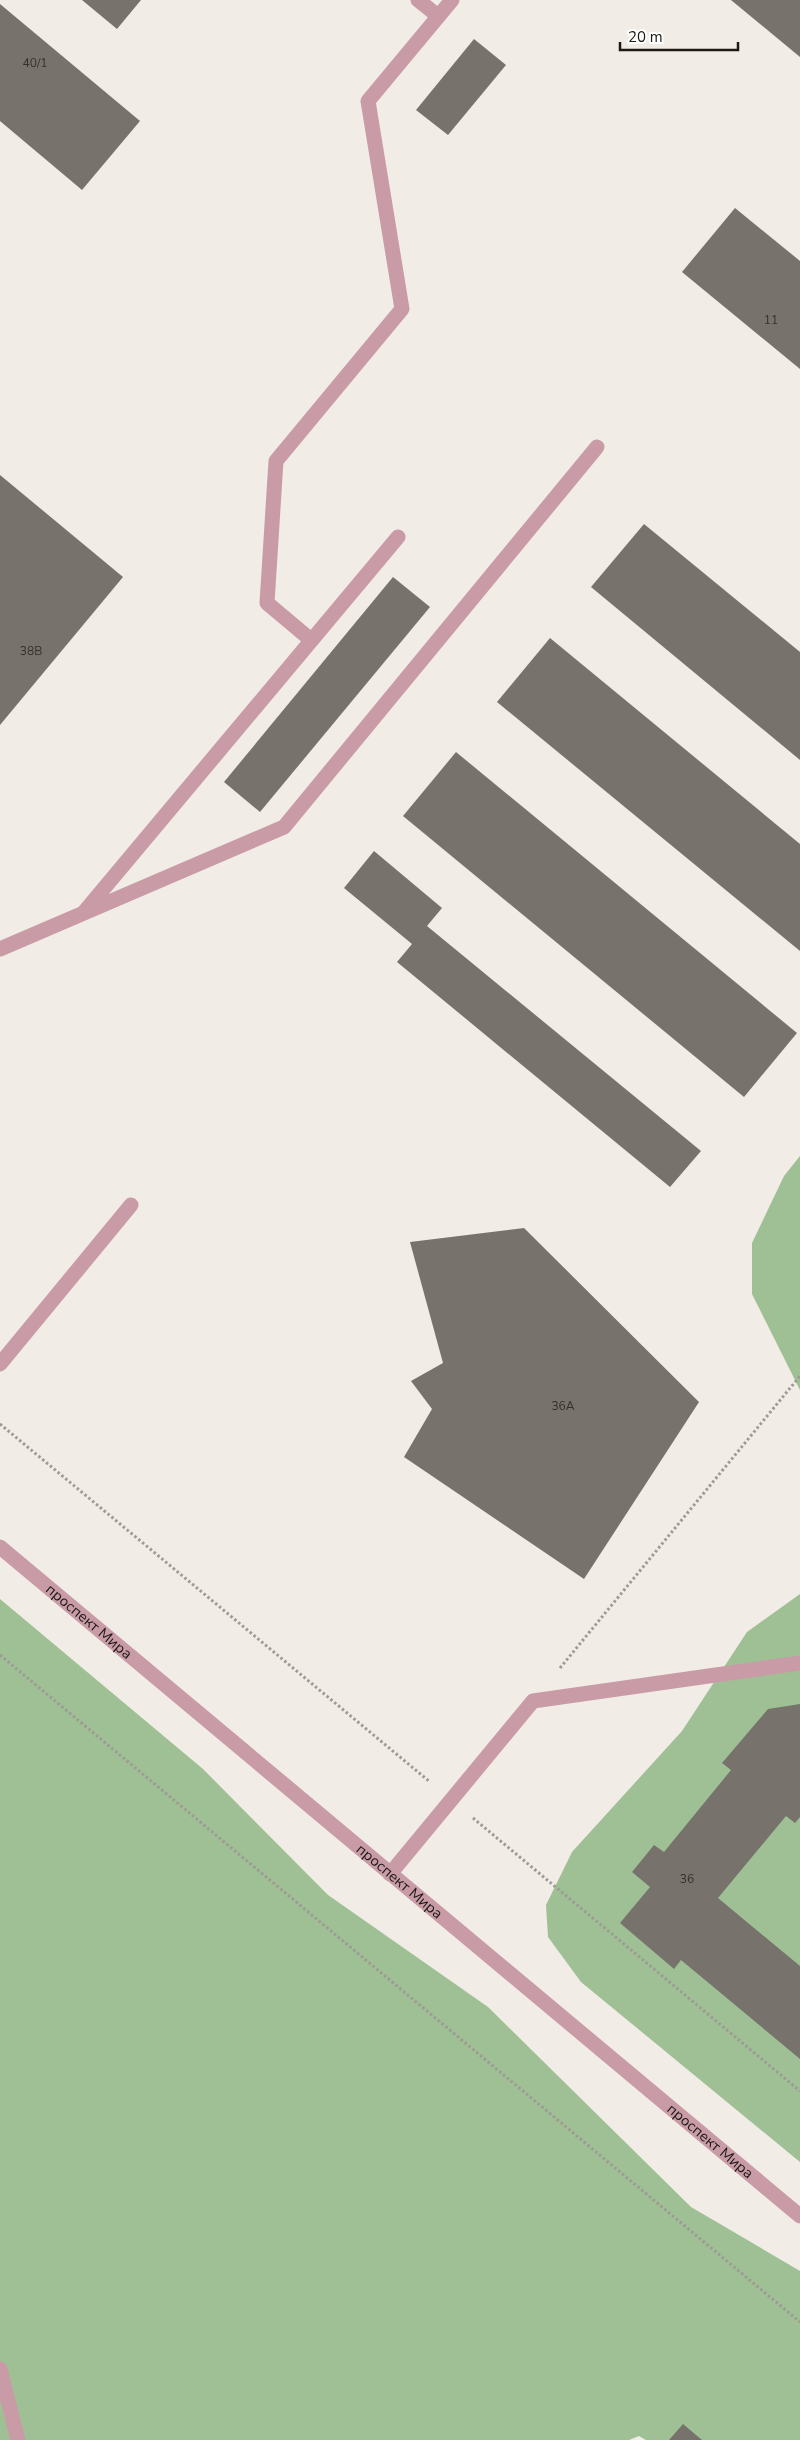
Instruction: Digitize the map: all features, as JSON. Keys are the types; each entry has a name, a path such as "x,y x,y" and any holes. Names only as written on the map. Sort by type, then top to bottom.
{"street":[{"path":"418,0 438,16"},
{"path":"311,640 267,603 276,461 402,308 368,101 452,0"},
{"path":"0,949 284,827 597,447"},
{"path":"82,914 398,537"},
{"path":"0,1364 131,1205"},
{"name":"проспект Мира","path":"0,1547 800,2216"},
{"path":"390,1874 533,1701 800,1663"},
{"path":"0,2369 18,2440"}],"path":[{"path":"533,1701 800,1376"},
{"path":"0,1424 800,2091"},
{"path":"0,1655 800,2322"}],"green space":[{"path":"800,1156 800,1390 752,1294 752,1243 784,1176"},
{"path":"800,1594 800,2162 581,1982 548,1937 546,1905 572,1852 682,1731 747,1632"},
{"path":"0,1599 203,1769 328,1895 488,2007 691,2207 800,2271 800,2440 646,2440 639,2436 629,2440 0,2440"}],"building":[{"path":"82,0 141,0 117,29"},
{"path":"731,0 800,0 800,57"},
{"path":"0,4 140,121 82,190 0,121"},
{"path":"474,39 506,65 448,135 416,110"},
{"path":"735,208 800,261 800,369 682,272"},
{"path":"0,475 123,577 0,725"},
{"path":"644,524 800,652 800,760 591,587"},
{"path":"393,577 430,607 260,812 224,782"},
{"path":"550,638 800,844 800,951 497,702"},
{"path":"456,752 797,1033 744,1097 403,816"},
{"path":"374,851 442,908 427,926 701,1151 670,1187 397,962 412,944 344,888"},
{"path":"524,1228 699,1402 584,1579 404,1457 432,1409 411,1381 443,1363 410,1242"},
{"path":"800,1704 800,1817 795,1823 786,1816 718,1898 800,1966 800,2059 681,1960 674,1969 620,1923 650,1887 632,1872 654,1845 664,1852 731,1770 722,1763 768,1709"},
{"path":"683,2424 702,2440 669,2440"}]}
